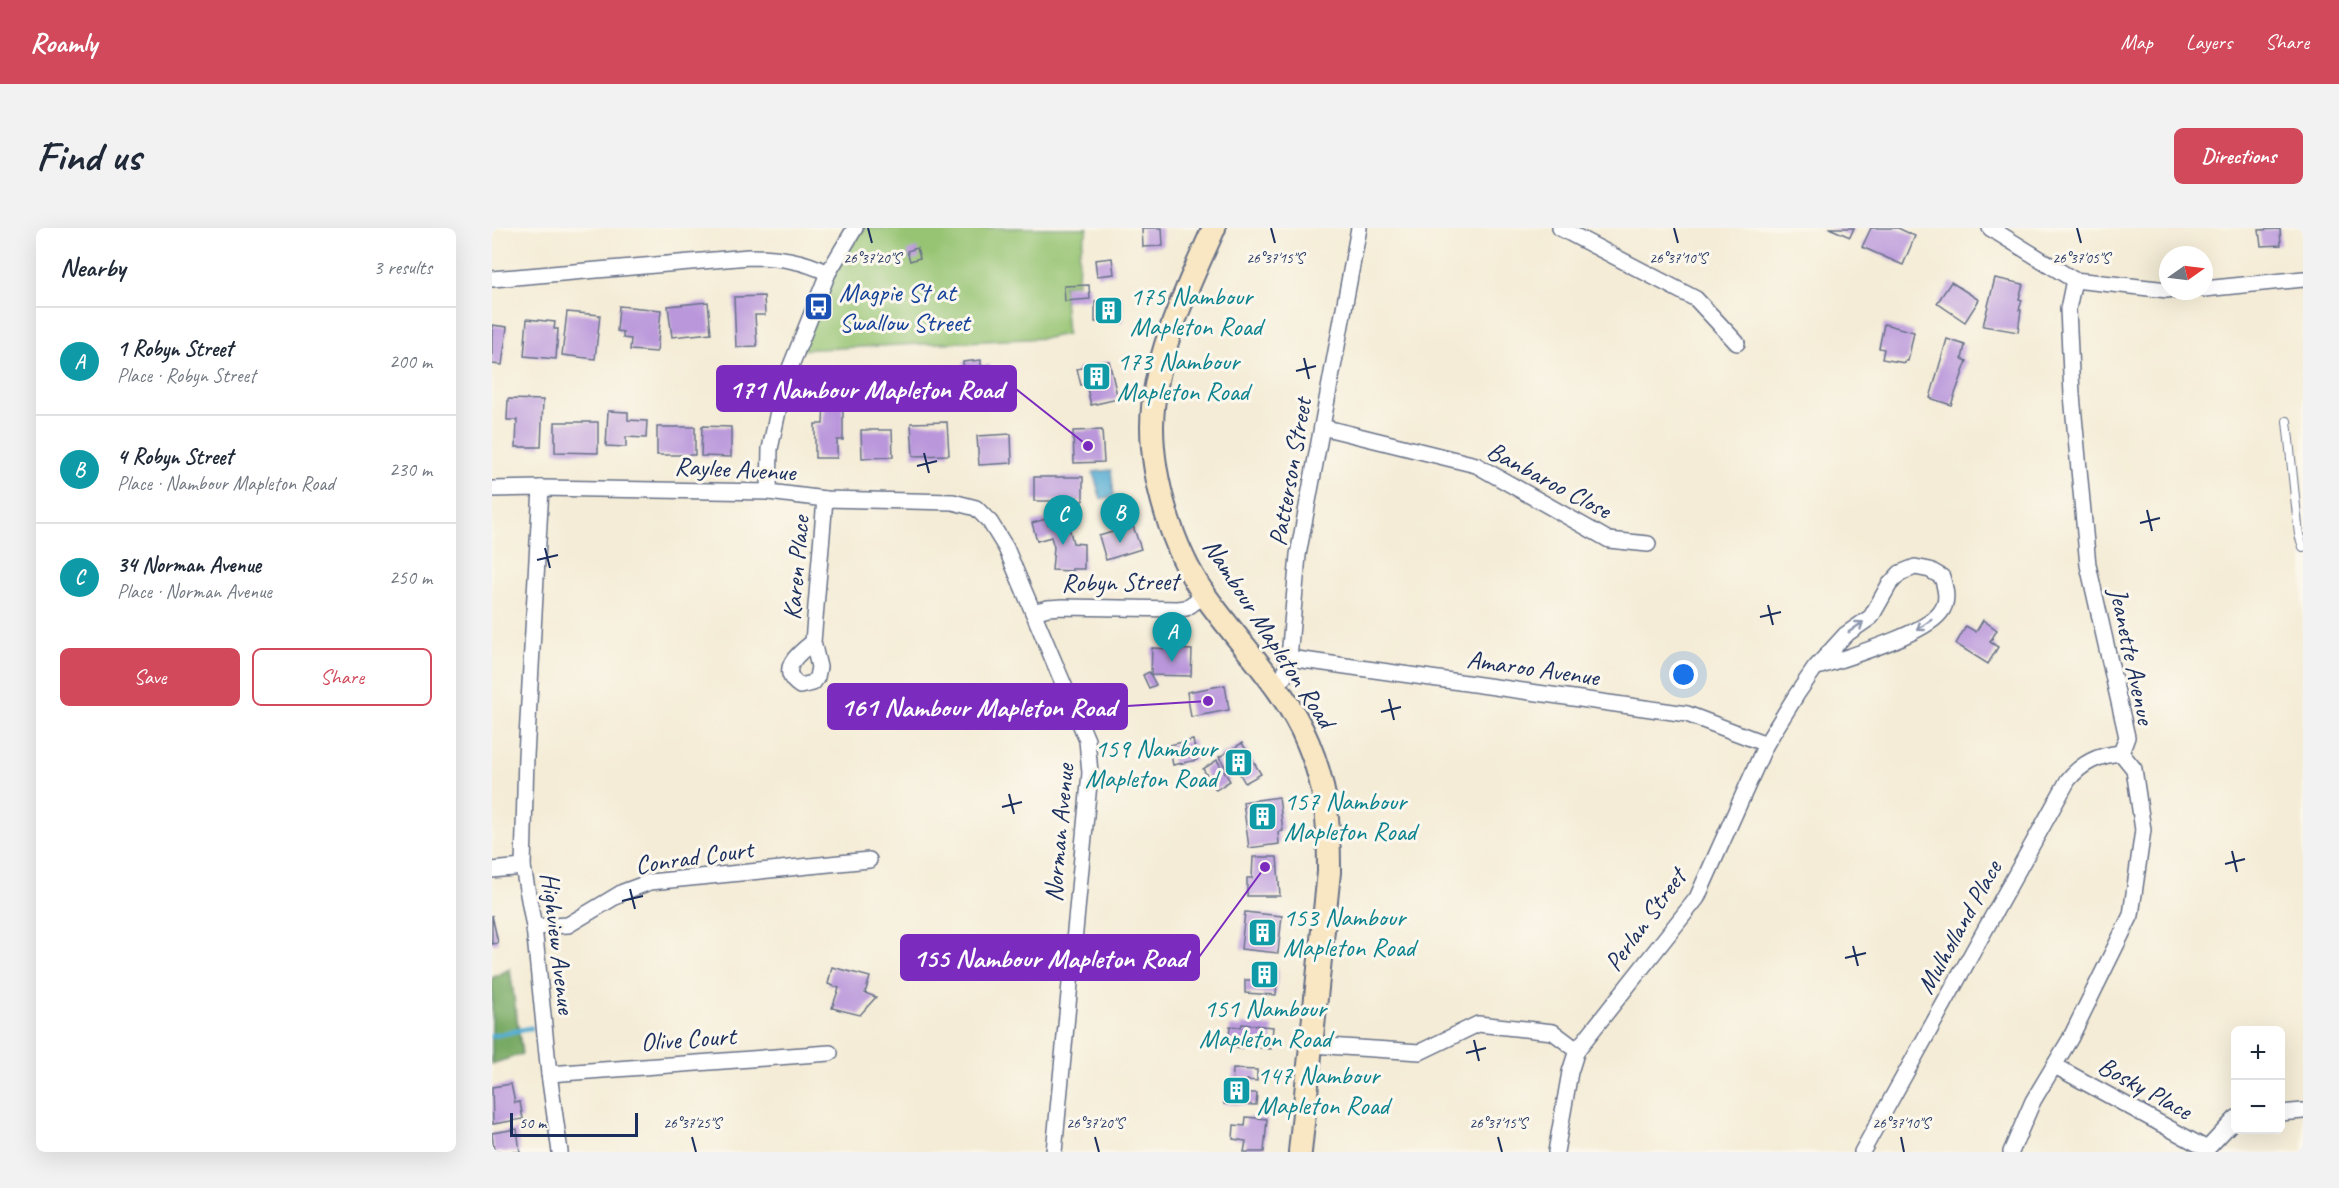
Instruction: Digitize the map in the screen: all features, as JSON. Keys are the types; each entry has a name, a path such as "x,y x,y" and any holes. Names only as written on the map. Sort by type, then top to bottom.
{"main road":[{"name":"Nambour Mapleton Road","path":"1214,228 1168,336 1159,374 1152,426 1157,472 1173,532 1205,595 1295,717 1308,741 1324,790 1328,812 1329,872 1300,1152"}],"street":[{"path":"769,492 770,449 784,383 828,273 855,228"},
{"name":"Patterson Street","path":"1274,686 1284,677 1289,658 1298,555 1359,228"},
{"path":"1560,228 1696,299 1737,343"},
{"path":"1990,228 2074,280 2159,289"},
{"path":"492,279 749,257 796,260 828,273"},
{"path":"2213,288 2303,279"},
{"name":"Jeanette Avenue","path":"2011,1152 2034,1101 2055,1066 2132,915 2143,830 2134,770 2121,753 2127,737 2088,565 2072,395 2068,309 2074,280"},
{"name":"Banbaroo Close","path":"1322,427 1476,465 1609,540 1648,544"},
{"name":"Highview Avenue","path":"541,488 526,756 523,867 534,927 549,1074 560,1152"},
{"name":"Raylee Avenue","path":"492,489 769,492 825,499 953,502 976,508"},
{"name":"Karen Place","path":"813,642 825,499"},
{"name":"Norman Avenue","path":"976,508 984,514 999,534 1034,612 1087,741 1090,755 1054,1152"},
{"name":"Perlan Street","path":"1577,1050 1697,898 1766,744 1815,668 1845,635 1871,617 1889,585 1900,573 1915,567 1930,570 1942,577 1947,594 1940,614 1913,633 1815,668"},
{"name":"Robyn Street","path":"1034,612 1063,607 1178,609 1186,608 1205,595"},
{"name":"Amaroo Avenue","path":"1289,658 1687,714 1766,744"},
{"name":"Mulholland Place","path":"1862,1152 2068,780 2080,765 2108,754 2121,753"},
{"name":"Conrad Court","path":"534,927 568,925 623,892 650,882 869,860"},
{"path":"492,870 523,867"},
{"path":"1312,1044 1420,1052 1478,1024 1553,1032 1577,1050 1570,1072 1556,1152"},
{"name":"Olive Court","path":"549,1074 830,1053"},
{"name":"Bosky Place","path":"2055,1066 2207,1151 2231,1123"},
{"path":"2285,1113 2303,1111"}],"lane":[{"path":"2287,422 2299,536 2303,547"}],"green space":[{"path":"855,228 1088,228 1079,253 1078,283 1063,285 1067,334 1047,338 797,350"},
{"path":"510,969 522,1054 492,1064 492,978"}],"water":[{"path":"1111,470 1114,496 1101,499 1093,472"}],"building":[{"path":"1142,228 1162,228 1163,246 1143,247"},
{"path":"1829,228 1854,228 1850,237"},
{"path":"1871,228 1898,228 1915,236 1903,265 1862,247"},
{"path":"2280,229 2281,245 2261,246 2259,230"},
{"path":"917,248 920,258 910,261 907,251"},
{"path":"1112,258 1114,274 1097,276 1095,260"},
{"path":"1995,278 2023,284 2019,299 2022,300 2018,332 1983,326"},
{"path":"1951,282 1979,300 1965,322 1937,303"},
{"path":"1089,285 1090,299 1065,301 1064,286"},
{"path":"764,296 765,315 755,315 757,346 736,347 734,297"},
{"name":"175 Nambour Mapleton Road","path":"1095,301 1123,301 1123,322 1095,322"},
{"path":"708,302 711,333 672,337 668,306"},
{"path":"619,306 661,310 657,352 630,350 631,339 623,338 623,332 617,331"},
{"path":"567,312 600,315 595,359 562,355"},
{"path":"527,319 555,322 554,329 558,329 556,359 524,356"},
{"path":"1884,324 1914,332 1908,361 1905,363 1882,359 1884,349 1879,348"},
{"path":"492,325 507,327 502,365 492,364"},
{"path":"1947,339 1965,345 1962,359 1967,361 1951,405 1930,398"},
{"path":"981,360 981,366 990,365 992,390 951,393 949,370 964,369 963,362"},
{"name":"173 Nambour Mapleton Road","path":"1109,361 1118,399 1091,405 1086,384 1081,385 1077,369"},
{"path":"508,399 543,400 541,447 516,447 517,420 507,420"},
{"path":"824,401 843,401 843,440 837,440 837,458 815,458 815,424 823,424"},
{"path":"608,411 628,412 628,420 647,421 646,438 626,437 626,447 606,446"},
{"path":"555,422 598,422 598,453 555,452"},
{"path":"947,422 949,455 913,456 911,423"},
{"path":"702,426 731,427 731,457 701,456"},
{"path":"657,427 695,427 695,455 657,455"},
{"path":"861,430 892,430 893,457 862,458"},
{"path":"1102,430 1104,462 1074,463 1073,431"},
{"path":"1011,434 1012,463 979,465 977,436"},
{"path":"1034,477 1083,477 1083,501 1034,501"},
{"path":"1046,519 1048,524 1067,519 1073,543 1084,544 1084,569 1052,570 1054,547 1051,537 1037,541 1032,523"},
{"path":"1133,526 1141,549 1106,560 1099,536"},
{"path":"1983,620 1997,630 1990,642 1998,647 1988,664 1956,644 1966,626 1976,632"},
{"path":"1152,648 1192,650 1191,676 1151,675"},
{"path":"1149,672 1156,685 1149,688 1143,675"},
{"path":"1225,685 1229,710 1191,717 1187,692"},
{"path":"1193,740 1197,760 1173,765 1169,745"},
{"name":"159 Nambour Mapleton Road","path":"1242,743 1261,774 1245,783 1237,769 1229,773 1219,757"},
{"path":"1217,760 1230,781 1216,790 1203,769"},
{"name":"157 Nambour Mapleton Road","path":"1279,797 1283,831 1278,832 1279,844 1249,848 1243,802"},
{"path":"1253,857 1277,857 1280,896 1247,896 1247,878 1252,878"},
{"name":"153 Nambour Mapleton Road","path":"1245,912 1282,916 1278,953 1241,949"},
{"path":"492,915 498,943 492,944"},
{"name":"151 Nambour Mapleton Road","path":"1254,963 1273,964 1272,968 1278,969 1276,995 1245,993 1245,980 1253,980"},
{"path":"832,967 870,977 865,993 876,997 860,1015 832,1008 839,988 828,984"},
{"path":"1242,1024 1273,1027 1271,1049 1228,1047 1230,1026 1241,1027"},
{"name":"147 Nambour Mapleton Road","path":"1233,1069 1257,1070 1257,1081 1247,1080 1246,1093 1257,1093 1256,1105 1224,1104 1225,1087 1232,1087"},
{"path":"511,1084 515,1103 520,1102 523,1119 493,1124 492,1087"},
{"path":"1246,1117 1267,1119 1264,1152 1244,1152 1246,1141 1233,1139 1234,1125 1245,1126"},
{"path":"517,1129 520,1152 494,1152 492,1133"}],"waterway":[{"path":"492,1036 531,1028"}],"place":[{"name":"Magpie St at Swallow Street","path":"818,307"},
{"name":"175 Nambour Mapleton Road","path":"1109,311"},
{"name":"173 Nambour Mapleton Road","path":"1096,376"},
{"name":"171 Nambour Mapleton Road","path":"1088,446"},
{"name":"4 Robyn Street","path":"1120,543"},
{"name":"34 Norman Avenue","path":"1063,545"},
{"name":"1 Robyn Street","path":"1172,662"},
{"name":"161 Nambour Mapleton Road","path":"1208,701"},
{"name":"159 Nambour Mapleton Road","path":"1238,763"},
{"name":"157 Nambour Mapleton Road","path":"1263,816"},
{"name":"155 Nambour Mapleton Road","path":"1265,867"},
{"name":"153 Nambour Mapleton Road","path":"1262,932"},
{"name":"151 Nambour Mapleton Road","path":"1265,974"},
{"name":"147 Nambour Mapleton Road","path":"1236,1090"}]}
